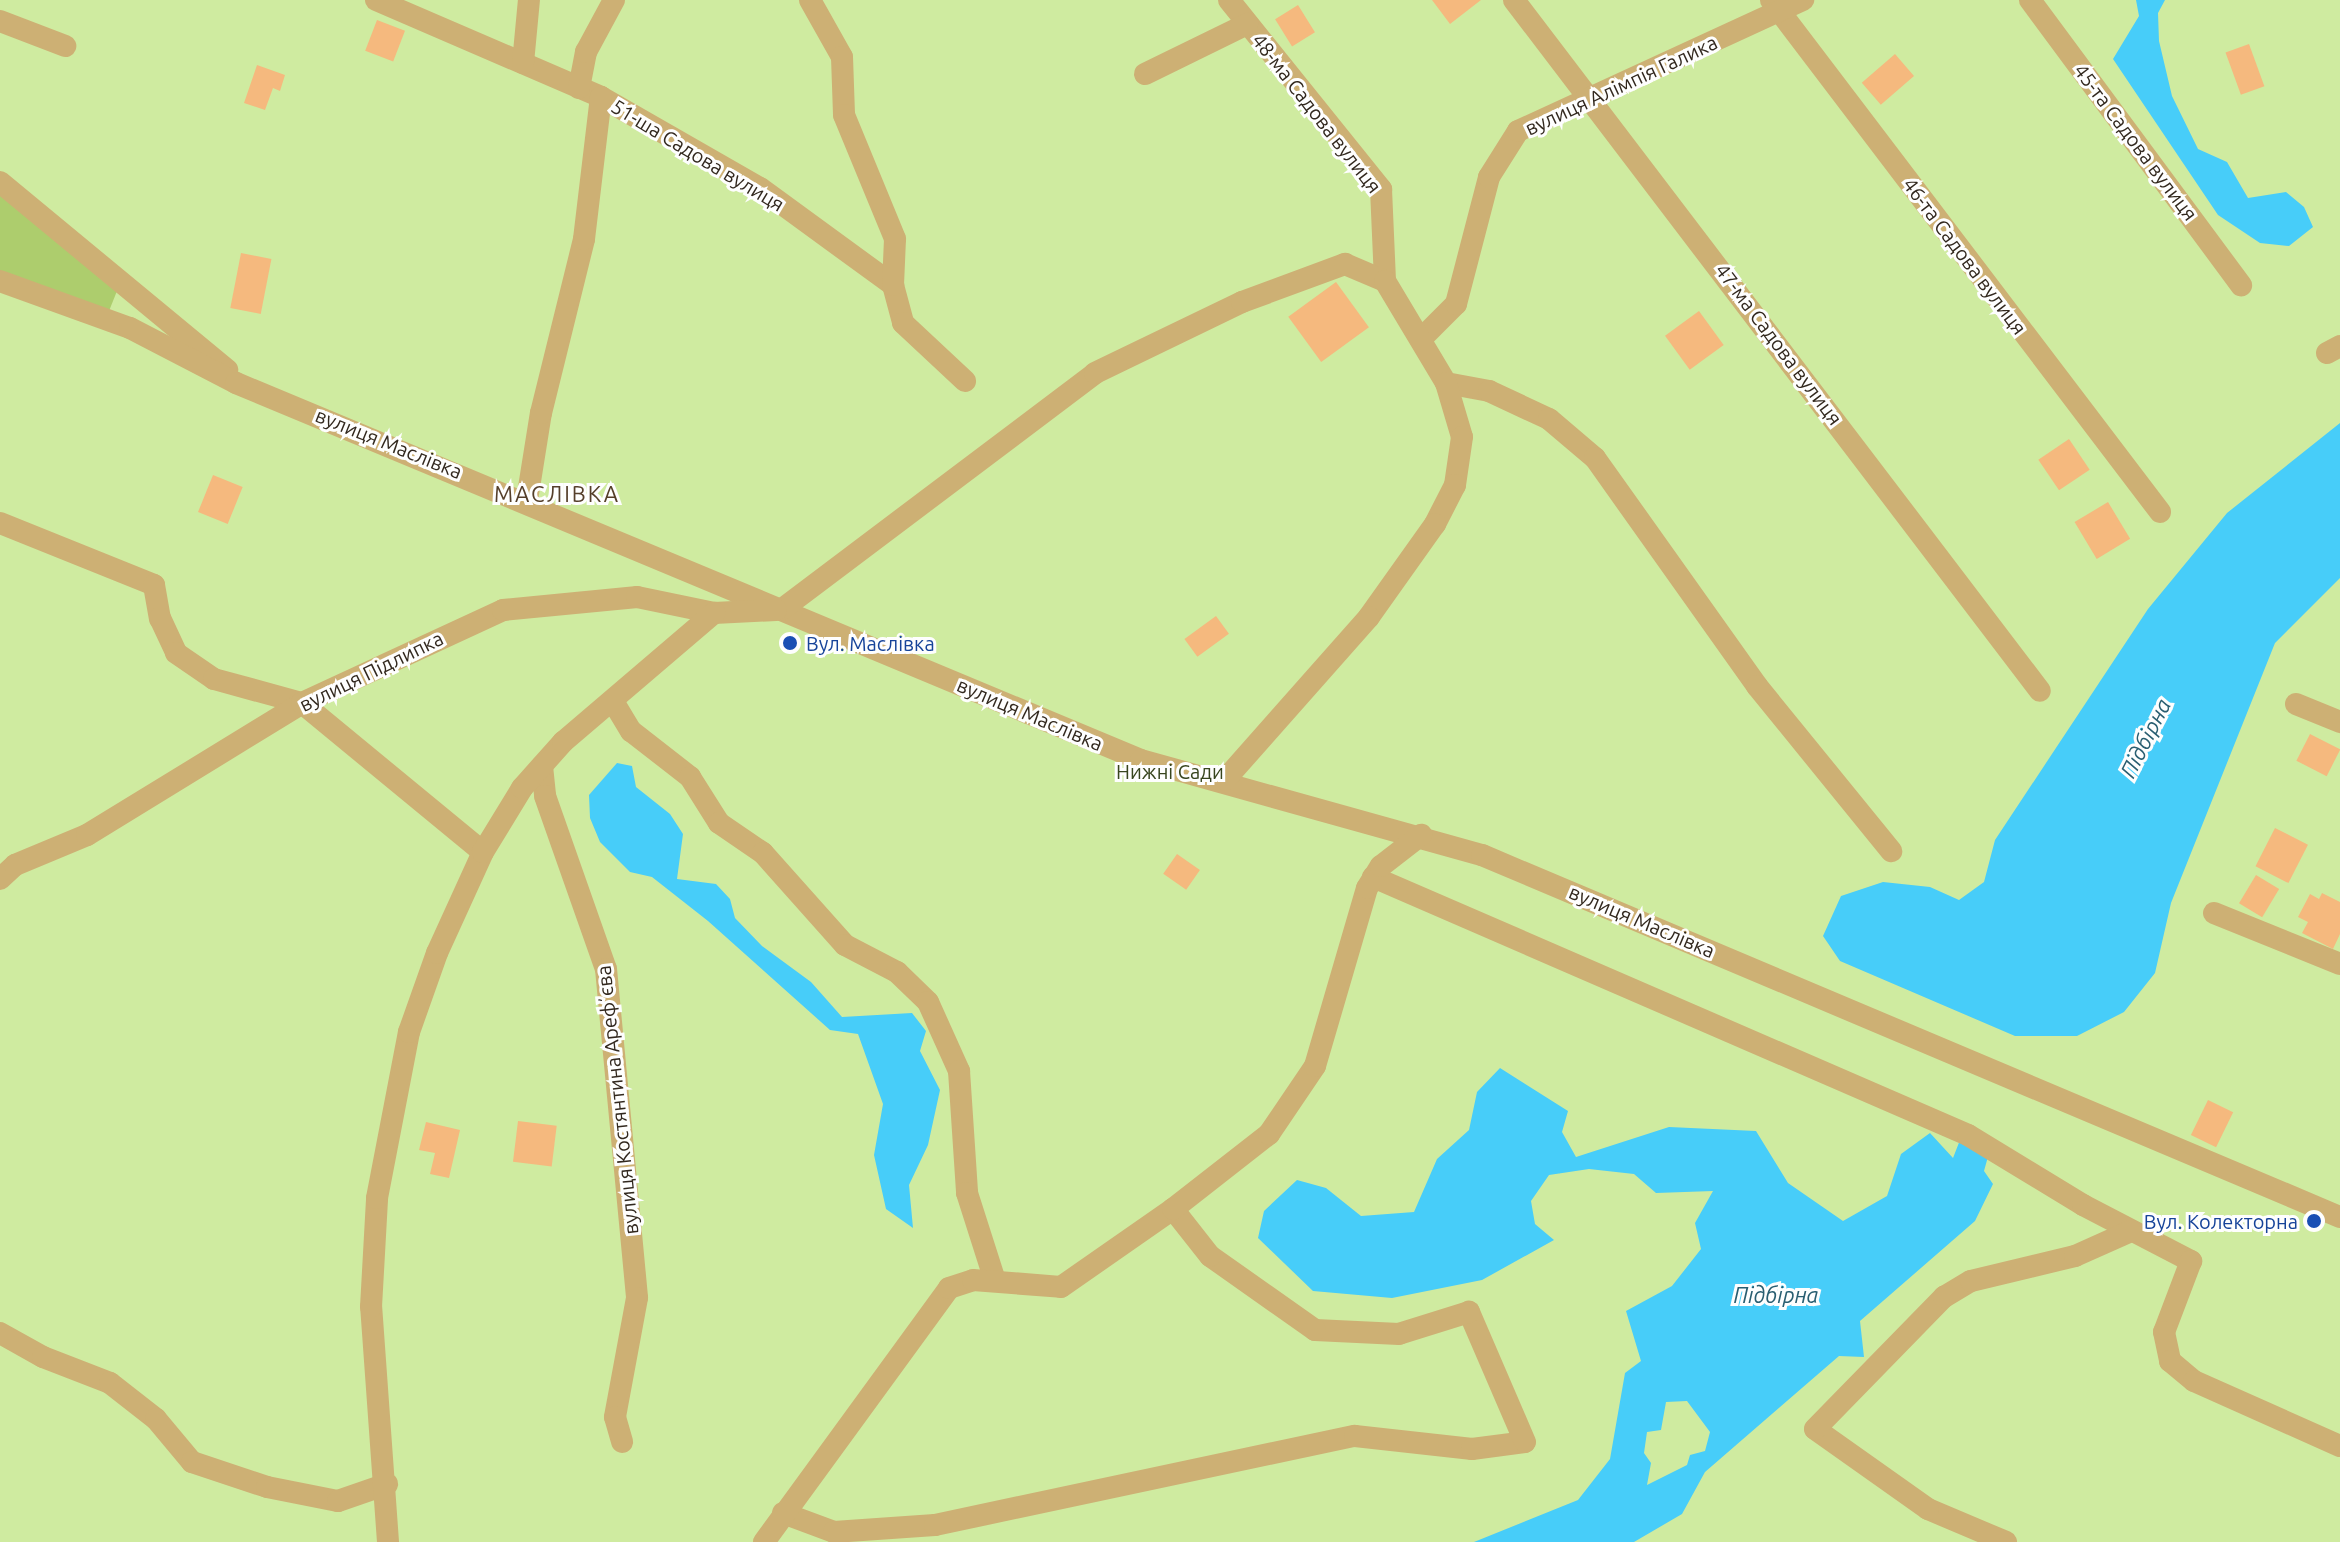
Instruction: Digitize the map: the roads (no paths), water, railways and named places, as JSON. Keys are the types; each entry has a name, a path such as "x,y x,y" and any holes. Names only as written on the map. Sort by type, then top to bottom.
{"street":[{"name":"51-ша Садова вулиця","path":"376,0 601,97 760,188 893,285"},
{"path":"523,63 529,0"},
{"path":"579,88 586,52 614,0"},
{"path":"810,0 842,57 844,115 895,239 893,285 903,323 965,381"},
{"name":"48-ма Садова вулиця","path":"1229,0 1381,189 1385,281"},
{"name":"47-ма Садова вулиця","path":"1514,0 1593,98 2040,691"},
{"name":"вулиця Алімпія Галика","path":"1422,338 1456,304 1489,177 1518,131 1593,98 1775,6 1803,0"},
{"name":"45-та Садова вулиця","path":"2030,0 2241,285"},
{"name":"46-та Садова вулиця","path":"1775,6 2160,512"},
{"path":"0,21 65,46"},
{"path":"1145,74 1247,24"},
{"path":"527,500 541,413 584,239 601,97"},
{"path":"0,182 205,349 236,383"},
{"path":"781,610 1095,373 1242,302 1345,264 1385,281 1422,338 1446,383 1462,437 1455,485 1435,524 1369,617 1225,780"},
{"path":"105,320 121,304 115,275"},
{"name":"вулиця Маслівка","path":"0,281 105,320 236,383 527,500 1141,760 1225,780 1421,835 1558,885 2340,1217"},
{"path":"1446,383 1489,391 1549,419 1595,458 1757,686 1891,851"},
{"path":"0,523 154,585 160,618 176,653 214,679 302,703 483,852"},
{"name":"вулиця Підлипка","path":"5,865 87,835 302,703 503,610 637,597 714,613 781,610"},
{"path":"388,1542 387,1484 371,1307 377,1198 409,1032 437,953 483,852 542,766 714,613"},
{"path":"614,703 631,731 690,777 719,823 763,853 845,945 897,972 928,1002 959,1071 967,1193 984,1280"},
{"path":"2296,704 2340,722"},
{"name":"вулиця Костянтина Арефʼєва","path":"542,766 545,796 606,969 637,1298 615,1417 622,1442"},
{"path":"764,1542 949,1288 984,1280 1061,1287 1173,1209 1269,1134 1298,1098 1315,1066 1373,877 1421,835"},
{"path":"1373,877 1968,1135 2131,1231 2191,1261 2169,1311 2164,1332 2170,1361 2194,1381 2340,1446"},
{"path":"2214,913 2340,964"},
{"path":"783,1513 834,1532 935,1525 1355,1436 1472,1449 1525,1442 1469,1312 1399,1334 1315,1330 1210,1256 1173,1209"},
{"path":"2006,1542 1928,1509 1815,1429 1944,1297 1971,1281 2075,1256 2131,1231"},
{"path":"0,1333 43,1357 110,1383 156,1419 192,1462 267,1487 338,1501 387,1484"}],"water":[{"path":"2136,0 2165,0 2158,13 2159,41 2172,96 2198,149 2227,162 2248,198 2286,192 2304,207 2313,227 2289,246 2260,243 2218,215 2113,59 2139,16"},
{"path":"2340,423 2340,578 2275,643 2171,903 2155,973 2124,1012 2077,1036 2015,1036 1840,961 1823,936 1841,896 1883,882 1930,887 1959,900 1984,882 1995,840 2148,609 2227,513"},
{"path":"617,763 632,766 636,787 670,814 683,834 677,879 716,884 730,899 735,918 762,946 811,982 842,1017 912,1013 926,1031 920,1051 940,1090 928,1145 909,1185 913,1228 886,1209 874,1155 883,1104 858,1034 830,1030 708,921 652,877 630,872 600,842 590,818 589,795"},
{"name":"Підбірна","path":"1500,1068 1568,1111 1562,1132 1576,1157 1669,1127 1756,1131 1788,1183 1843,1221 1887,1196 1901,1154 1930,1133 1953,1158 1960,1140 1989,1153 1984,1171 1993,1184 1975,1221 1860,1321 1864,1357 1839,1356 1705,1472 1682,1514 1634,1542 1474,1542 1578,1500 1610,1459 1625,1373 1641,1361 1626,1311 1672,1286 1701,1249 1695,1223 1713,1191 1656,1193 1634,1174 1589,1169 1549,1175 1531,1201 1535,1224 1554,1240 1482,1280 1392,1298 1313,1291 1258,1238 1264,1211 1297,1180 1326,1188 1361,1216 1414,1212 1437,1159 1469,1130 1477,1092","holes":["1687,1401 1710,1432 1705,1451 1690,1455 1687,1465 1647,1485 1651,1463 1644,1453 1647,1432 1661,1430 1666,1402"]}],"place":[{"name":"Вул. Маслівка","path":"790,643"},
{"name":"Вул. Колекторна","path":"2314,1221"}],"district":[{"name":"МАСЛІВКА","path":"557,494"}],"park label":[{"name":"Нижні Сади","path":"1170,771"}]}
